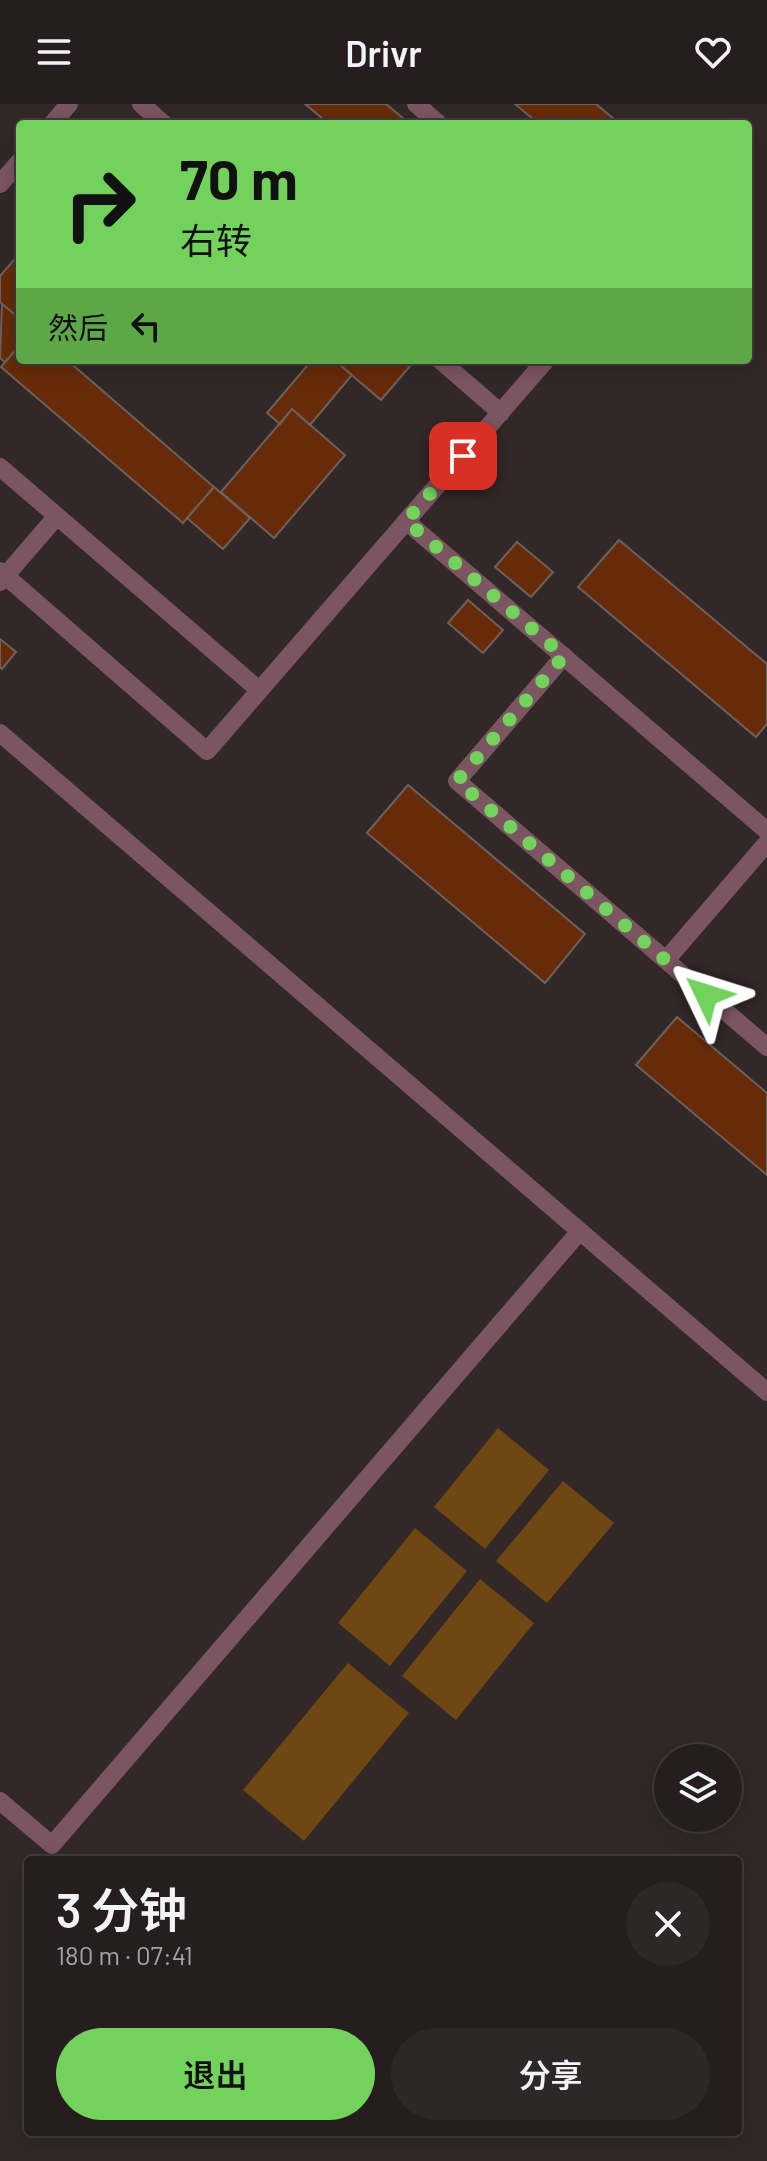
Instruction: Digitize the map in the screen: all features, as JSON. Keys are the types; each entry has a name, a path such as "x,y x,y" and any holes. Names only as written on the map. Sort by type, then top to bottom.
{"lane":[{"path":"55,120 69,104"},
{"path":"141,104 159,120"},
{"path":"416,104 434,120"},
{"path":"0,184 16,166"},
{"path":"445,364 501,413"},
{"path":"57,516 2,576 207,751 543,364"},
{"path":"0,467 259,690"},
{"path":"406,521 767,831"},
{"path":"564,656 457,781 767,1047"},
{"path":"0,733 767,1392"},
{"path":"666,960 767,843"},
{"path":"0,1801 52,1845 580,1231"}],"shaded area":[{"path":"498,1428 549,1470 485,1549 434,1507"},
{"path":"563,1481 614,1523 547,1603 496,1561"},
{"path":"415,1528 467,1571 390,1666 338,1623"},
{"path":"480,1579 534,1623 456,1720 402,1676"},
{"path":"348,1663 409,1713 304,1841 243,1790"}],"building":[{"path":"305,104 386,104 405,120 324,120"},
{"path":"515,104 596,104 615,120 534,120"},
{"path":"16,258 16,316 0,302 0,276"},
{"path":"2,304 16,316 16,350 5,362 0,358"},
{"path":"16,350 16,364 72,364 214,487 183,523 1,367"},
{"path":"309,364 339,364 352,375 310,425 292,409 280,424 267,413"},
{"path":"339,364 408,364 410,366 381,400"},
{"path":"292,409 345,455 274,538 221,492"},
{"path":"214,487 250,518 223,549 187,518"},
{"path":"619,540 767,664 767,724 756,737 578,587"},
{"path":"517,542 553,572 531,597 495,567"},
{"path":"468,600 503,630 483,653 448,623"},
{"path":"0,639 16,652 2,669 0,667"},
{"path":"408,785 585,934 545,983 367,833"},
{"path":"677,1017 767,1093 767,1175 636,1065"}],"route":[{"path":"463,456 406,521 564,656 457,781 706,995"}]}
